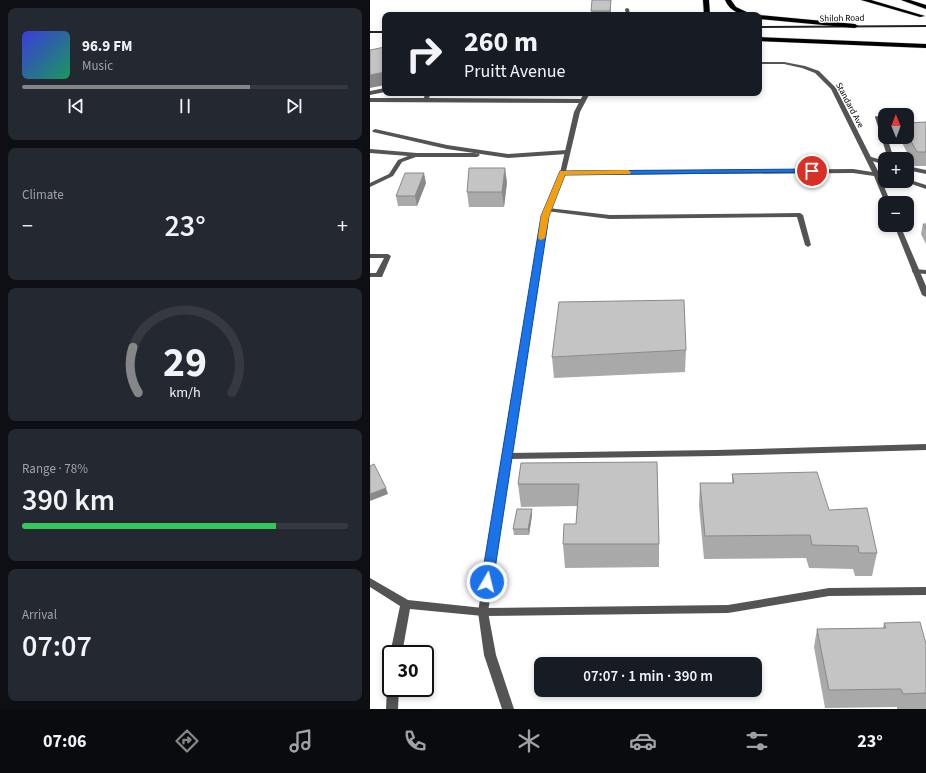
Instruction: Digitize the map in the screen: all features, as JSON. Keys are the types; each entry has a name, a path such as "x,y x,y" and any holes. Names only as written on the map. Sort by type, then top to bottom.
{"highway":[{"path":"706,0 706,12"},
{"path":"728,0 730,5 743,12"},
{"path":"864,0 924,17"},
{"path":"874,0 924,17"},
{"path":"904,0 926,7"},
{"path":"762,17 855,26"},
{"path":"762,39 926,46"}],"main road":[{"name":"Shiloh Road","path":"762,27 926,26"},
{"path":"370,32 382,32"}],"street":[{"path":"627,8 628,12"},
{"name":"Standard Ave","path":"762,63 784,63 818,72 833,88 876,174 885,196"},
{"path":"370,93 382,91"},
{"path":"426,100 427,96"},
{"path":"508,709 490,654 483,612 545,216 563,173 577,112 585,96"},
{"path":"370,100 582,101"},
{"path":"375,131 447,147 508,156"},
{"path":"370,151 417,155 508,156 568,152"},
{"path":"370,185 391,175 400,161 417,155"},
{"path":"868,158 878,161"},
{"path":"914,169 926,172"},
{"path":"563,173 853,171 876,174"},
{"path":"914,183 926,187"},
{"path":"548,210 610,217 800,215 808,245"},
{"path":"900,232 926,295"},
{"path":"370,256 388,256 379,275 370,275"},
{"path":"916,271 926,272"},
{"path":"507,456 708,454 926,447"},
{"path":"370,582 406,604 483,612 728,609 829,592 926,591"},
{"path":"398,645 406,604"},
{"path":"392,709 393,697"}],"building":[{"path":"592,0 611,0 610,11 591,11"},
{"path":"382,48 382,73 370,75 370,50"},
{"path":"926,122 926,152 917,152 913,144 914,144 914,123"},
{"path":"469,168 505,168 502,192 467,192"},
{"path":"405,173 424,173 415,196 396,196"},
{"path":"684,300 686,350 552,357 559,302"},
{"path":"657,462 659,544 563,544 564,524 576,524 579,484 518,484 521,463"},
{"path":"374,464 386,488 370,494 370,466"},
{"path":"817,472 829,510 867,508 877,553 859,553 858,546 812,545 810,535 705,536 700,483 734,483 732,474"},
{"path":"517,509 532,509 528,529 513,529"},
{"path":"920,622 926,644 926,693 903,694 901,689 829,690 817,629 886,628 884,623"}],"slow traffic":[{"path":"541,238 545,216 563,173 628,172"}],"route":[{"path":"487,582 545,216 563,173 812,171"}]}
